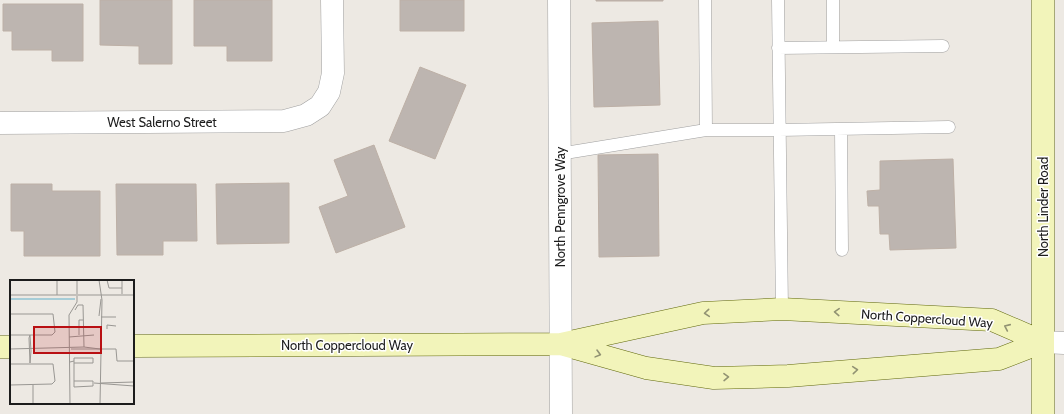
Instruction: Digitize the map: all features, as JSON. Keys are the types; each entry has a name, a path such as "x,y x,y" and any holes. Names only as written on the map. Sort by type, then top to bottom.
{"street":[{"name":"West Salerno Street","path":"0,123 284,121 306,115 320,106 329,92 333,73 332,0"},
{"name":"North Penngrove Way","path":"559,0 561,414"},
{"name":"North Linder Road","path":"1043,0 1053,342 1043,414"},
{"name":"North Coppercloud Way","path":"134,346 560,344 703,313 782,309 992,320 1053,342"},
{"name":"North Coppercloud Way","path":"560,344 646,368 714,378 788,376 999,359 1053,342"},
{"path":"0,347 10,346"}],"lane":[{"path":"704,0 706,130"},
{"path":"778,0 782,309"},
{"path":"833,0 833,47"},
{"path":"778,48 943,46"},
{"path":"559,154 706,130 949,127"},
{"path":"841,129 842,250"}],"building":[{"path":"100,0 172,0 172,64 139,64 139,46 100,45"},
{"path":"194,0 272,0 272,61 227,61 227,46 194,46"},
{"path":"400,0 464,0 464,31 400,31"},
{"path":"663,0 663,1 596,1"},
{"path":"3,4 83,4 83,61 52,61 52,50 12,50 12,31 3,31"},
{"path":"658,21 660,105 594,107 592,23"},
{"path":"420,67 466,85 435,159 389,141"},
{"path":"374,145 405,227 336,253 319,207 348,196 334,160"},
{"path":"658,154 659,256 599,257 598,155"},
{"path":"953,159 956,248 890,250 889,234 880,234 879,206 868,206 867,191 880,190 880,161"},
{"path":"289,183 289,243 217,244 216,184"},
{"path":"11,184 52,184 52,191 100,191 100,256 24,256 24,231 11,231"},
{"path":"116,184 196,184 197,241 163,241 163,255 117,255"}]}
